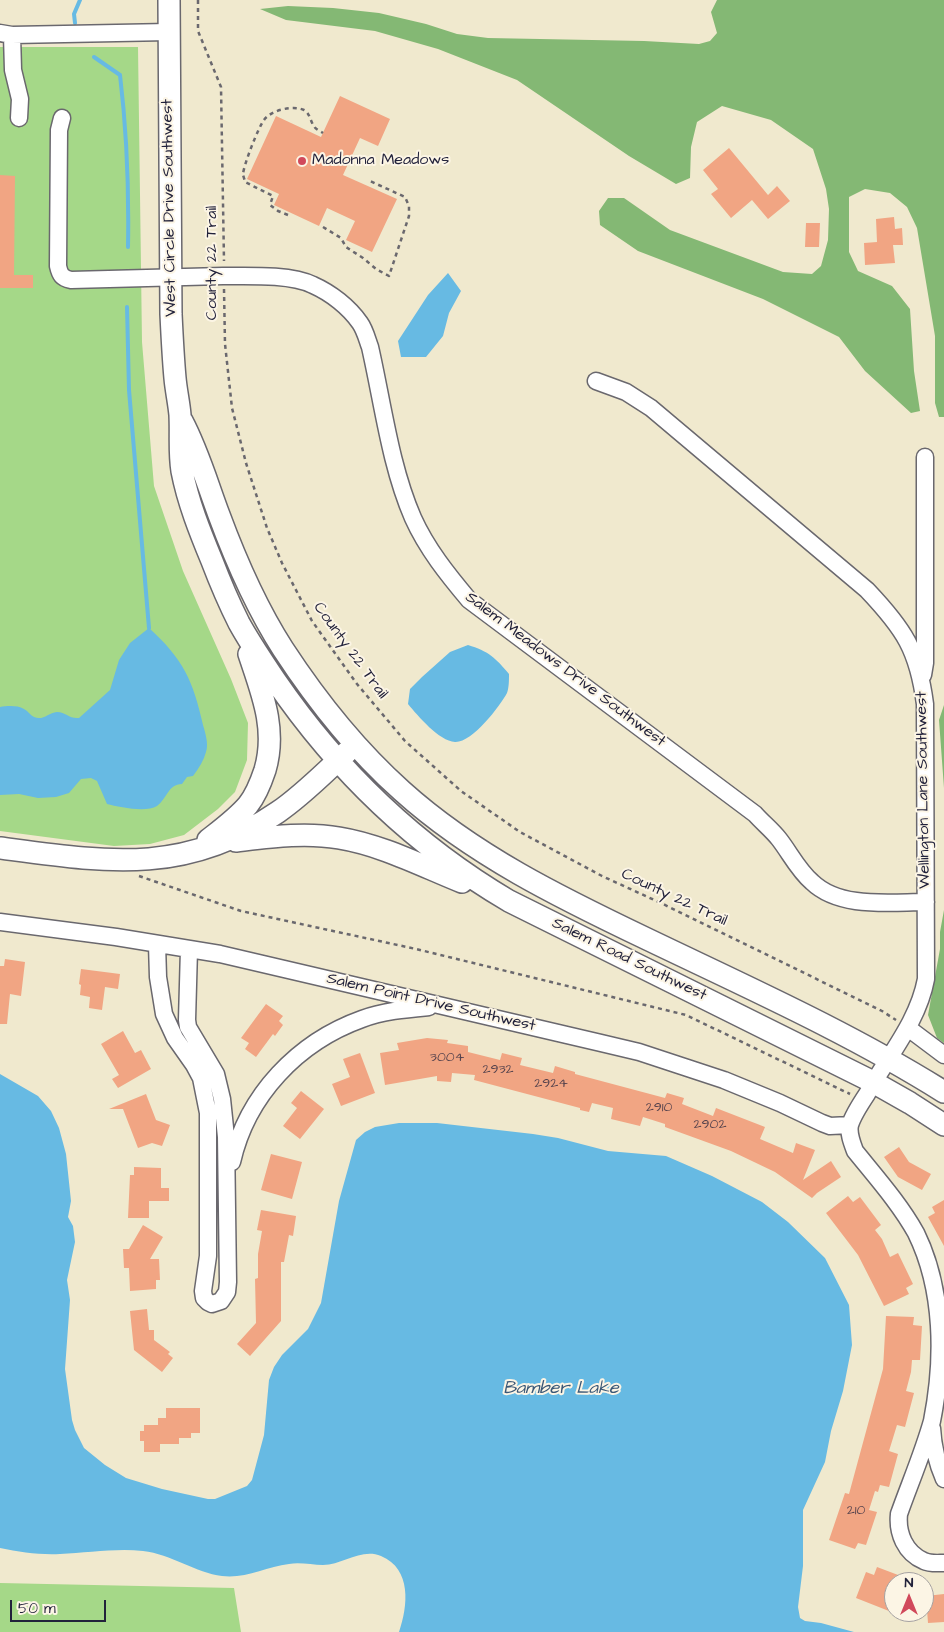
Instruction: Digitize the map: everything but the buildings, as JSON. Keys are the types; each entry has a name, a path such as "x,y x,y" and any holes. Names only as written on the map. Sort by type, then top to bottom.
{"main road":[{"name":"West Circle Drive Southwest","path":"169,0 170,276 173,356 180,416 180,455 186,487 203,539 239,623 294,709 337,761"},
{"name":"West Circle Drive Southwest","path":"180,416 200,460 240,570 263,615 301,675 355,745"},
{"path":"194,852 233,820 249,804 258,789 267,762 270,735 266,707 239,623"},
{"path":"0,848 112,860 140,860 194,852 238,835 279,811 355,745"},
{"name":"Salem Road Southwest","path":"355,745 403,792 464,839 518,873 598,915 725,976 944,1125"},
{"name":"Salem Road Southwest","path":"337,761 384,809 418,838 459,870 509,901 876,1078 944,1092"},
{"path":"218,844 298,835 339,838 386,851 509,901"}],"street":[{"path":"19,118 20,99 6,34 169,32"},
{"name":"Salem Meadows Drive Southwest","path":"62,118 59,130 59,273 63,278 71,280 170,276 259,276 292,279 312,284 346,306 360,323 370,347 404,496 428,545 448,575 469,600 755,814 778,838 812,883 826,892 862,902 926,902"},
{"name":"Wellington Lane Southwest","path":"596,381 626,392 651,408 867,590 886,610 910,645 918,665 925,704 926,979 923,996 908,1028 876,1078"},
{"path":"922,684 925,663 925,457"},
{"name":"Salem Point Drive Southwest","path":"0,922 157,944 259,962 639,1052 732,1084 830,1126 850,1125"},
{"path":"157,944 158,976 164,1014 175,1038 201,1078 208,1113 208,1256 203,1291 204,1298 212,1304 217,1303 224,1297 228,1282 225,1122 220,1086 216,1074 192,1035 187,1020 189,949"},
{"path":"227,1186 239,1138 255,1105 277,1074 311,1045 363,1019 396,1011 441,1006"},
{"path":"908,1028 944,1055"},
{"path":"876,1078 850,1125 852,1141 855,1151 916,1233 925,1252 934,1277 941,1308 943,1345 940,1378 932,1421 899,1514 898,1523 903,1541 916,1556 924,1561 944,1564"},
{"path":"932,1421 932,1441 944,1479"}],"path":[{"name":"County 22 Trail","path":"198,0 198,31 221,87 225,344 232,408 246,463 267,528 282,563 312,621 357,684 404,741 461,791 520,832 602,876 882,1011 908,1028"},
{"path":"288,215 270,206 273,196 245,182 243,175 245,165 263,120 282,110 295,108 305,110 314,126 323,133"},
{"path":"323,228 341,238 346,247 389,276 409,216 409,206 404,197 370,181"},
{"path":"132,874 242,911 416,949 686,1015 876,1078"}],"green space":[{"path":"717,0 944,0 944,417 939,417 935,403 935,336 917,228 907,207 890,193 865,189 849,197 849,252 858,271 892,286 910,309 914,371 920,411 911,413 865,371 839,337 763,299 638,251 600,225 599,211 608,198 624,198 670,230 783,272 812,274 821,266 828,240 829,209 826,189 813,149 771,120 722,106 697,122 691,147 690,178 676,184 629,156 517,80 438,49 375,31 286,20 260,9 288,6 379,13 426,24 457,34 488,38 699,44 710,41 717,33 711,12"},
{"path":"0,47 138,47 142,342 154,486 183,571 231,679 248,723 247,760 235,792 218,809 184,835 150,844 114,846 0,831"},
{"path":"944,705 944,788 939,720"},
{"path":"944,910 944,1043 937,1038 928,1015 940,949 940,932"},
{"path":"0,1583 234,1588 241,1632 0,1632"}],"water":[{"path":"448,273 461,291 449,313 443,336 426,357 401,357 398,341 428,295"},
{"path":"149,628 161,639 178,660 195,695 207,745 203,761 193,776 187,777 182,784 174,786 157,806 146,809 132,809 107,804 97,781 91,778 81,779 69,793 56,797 38,798 19,794 0,795 0,707 12,706 21,708 37,718 57,712 79,718 110,690 119,660 130,643"},
{"path":"468,645 481,650 500,664 509,674 509,686 507,693 485,723 469,737 455,742 449,741 436,733 412,709 408,704 410,689 450,652"},
{"name":"Bamber Lake","path":"0,1074 38,1096 51,1111 59,1128 66,1154 71,1201 68,1217 73,1226 75,1242 67,1280 70,1300 65,1369 75,1430 84,1448 105,1465 126,1478 162,1489 208,1499 215,1499 247,1486 252,1480 264,1435 269,1380 274,1367 282,1355 308,1329 321,1303 339,1201 356,1140 365,1132 375,1127 399,1123 437,1123 558,1138 608,1151 666,1156 712,1176 762,1202 788,1222 825,1258 849,1305 852,1345 843,1391 831,1431 825,1462 803,1510 803,1566 798,1607 800,1618 805,1621 821,1623 854,1632 399,1632 405,1600 403,1579 391,1562 374,1554 359,1555 330,1564 293,1563 239,1576 222,1576 164,1556 143,1551 112,1550 45,1554 0,1548"}],"waterway":[{"path":"75,23 74,14 80,0"},
{"path":"94,57 120,75 127,161 128,247"},
{"path":"127,307 129,390 149,628"}],"place":[{"name":"Madonna Meadows","path":"302,161"}]}
